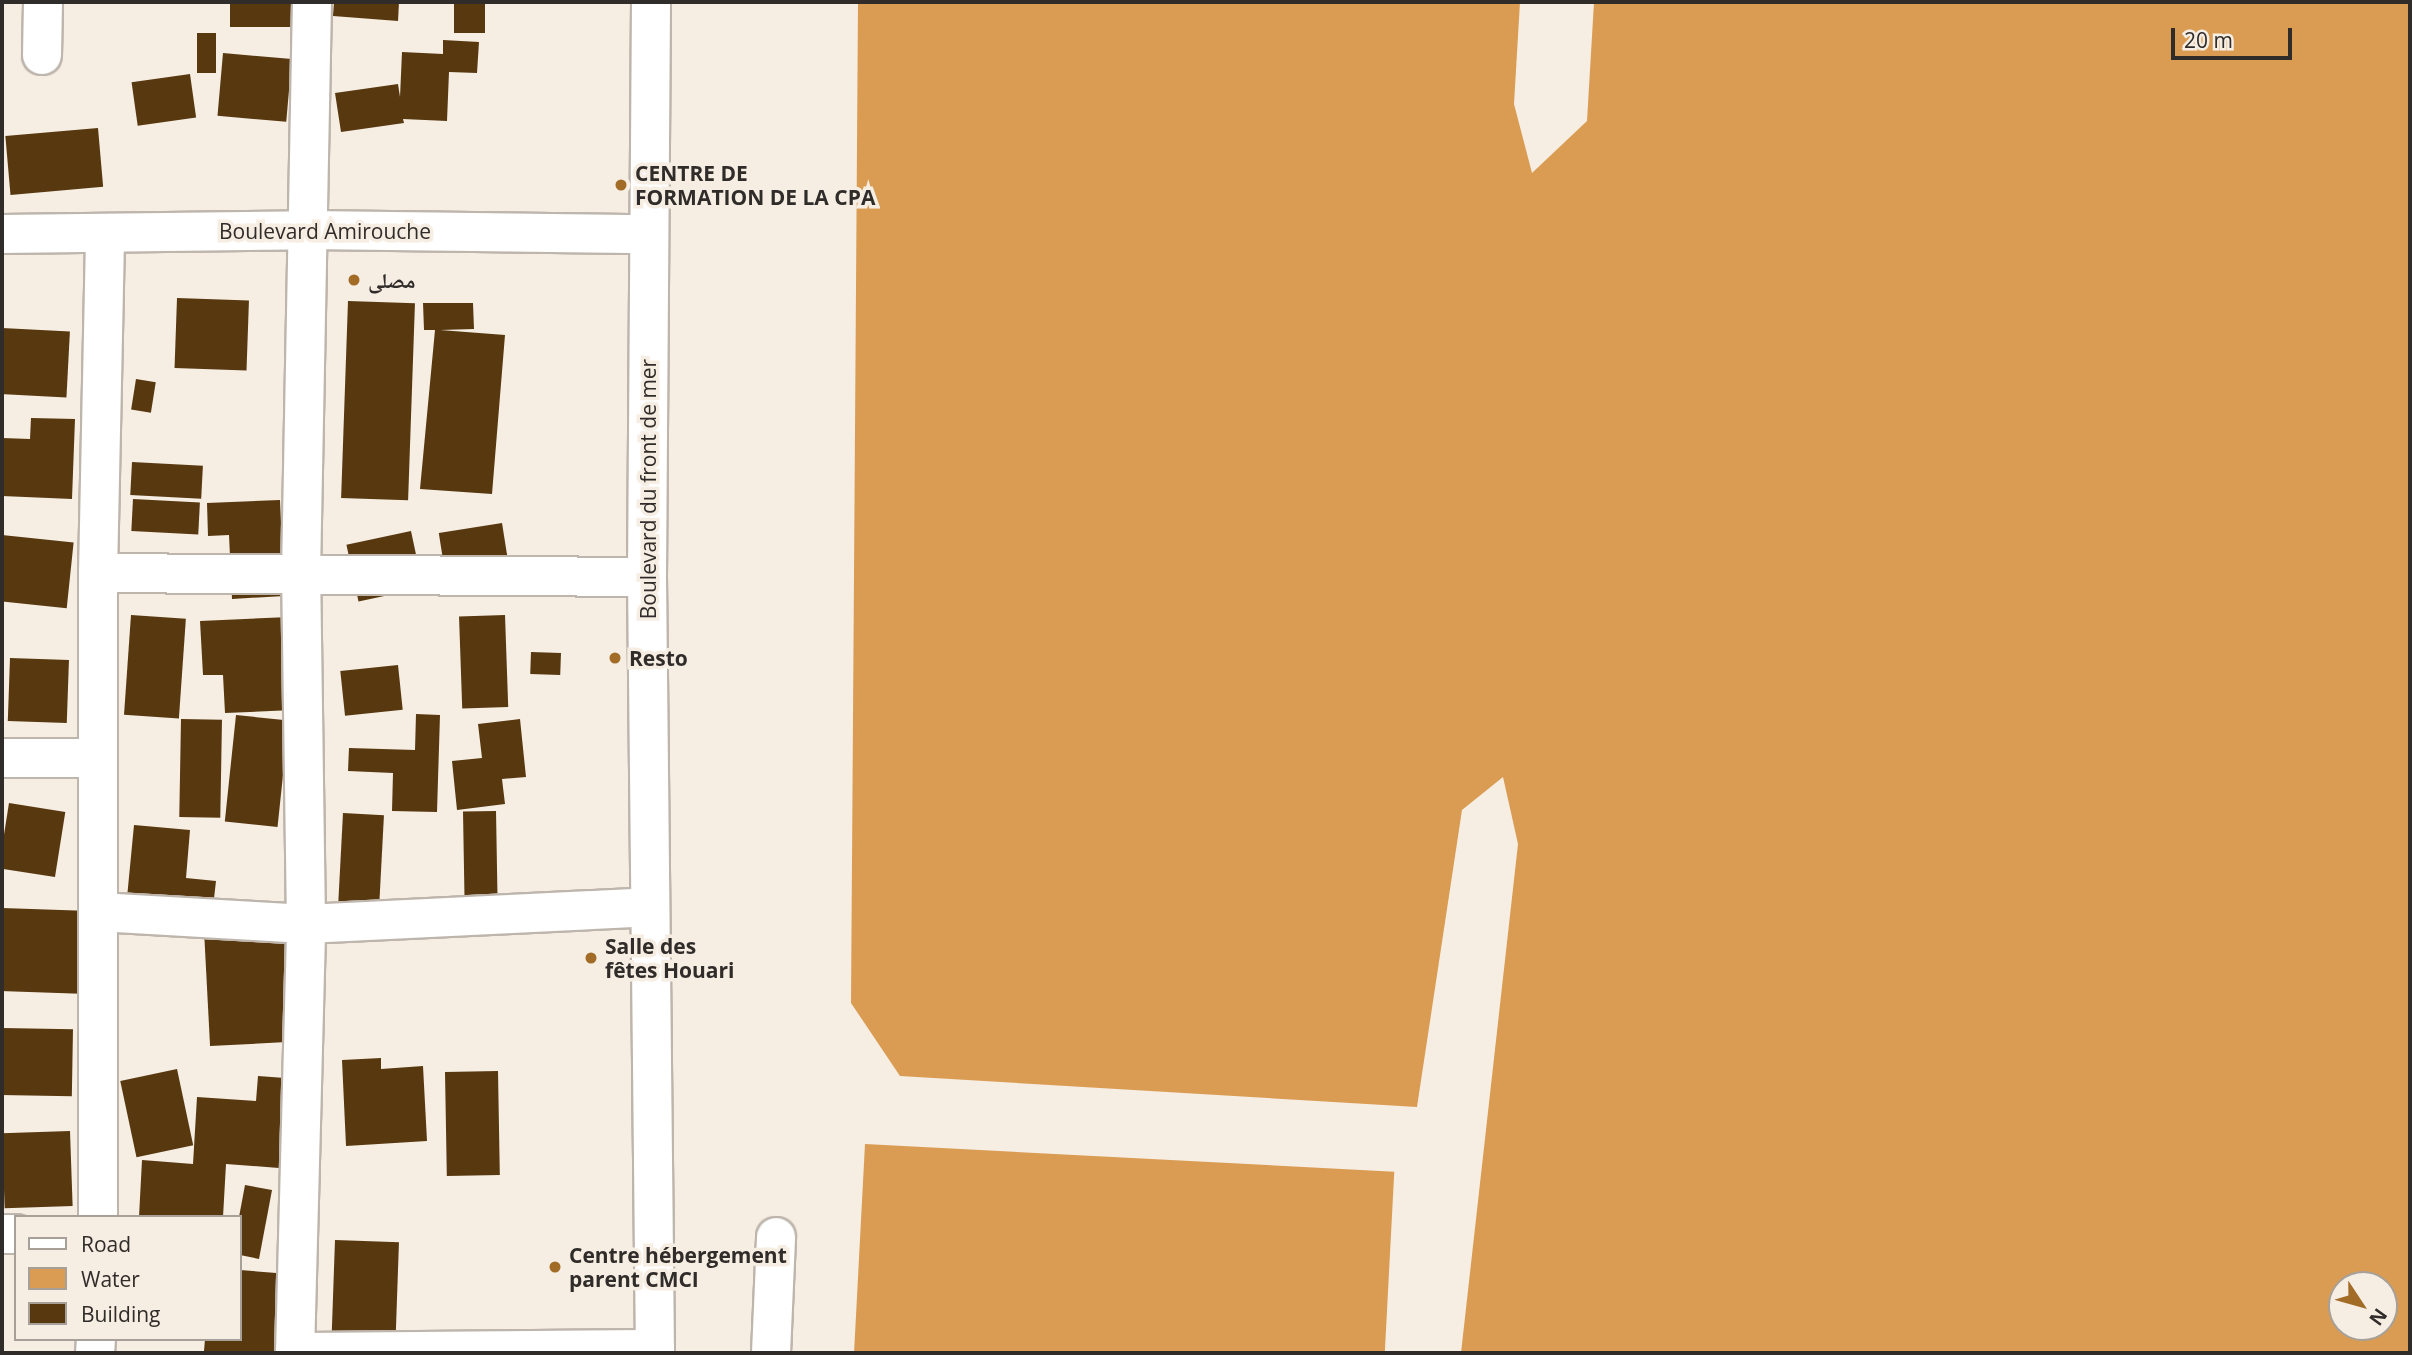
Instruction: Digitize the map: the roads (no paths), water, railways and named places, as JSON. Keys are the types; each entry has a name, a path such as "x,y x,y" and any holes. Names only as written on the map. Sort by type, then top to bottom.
{"street":[{"path":"43,2 43,55"},
{"path":"312,2 301,574 306,924 295,1353 655,1351"},
{"name":"Boulevard du front de mer","path":"651,2 647,577 655,1351"},
{"name":"Boulevard Amirouche","path":"2,234 308,230 649,234"},
{"path":"98,1215 98,573 105,233"},
{"path":"98,573 647,577"},
{"path":"2,758 97,758"},
{"path":"99,912 306,924 649,907"},
{"path":"771,1353 776,1237"}],"water":[{"path":"858,2 1520,2 1514,104 1532,173 1587,121 1594,2 2410,2 2410,1353 1461,1353 1518,844 1503,777 1462,810 1417,1107 900,1076 851,1003"},
{"path":"865,1144 1394,1172 1385,1353 854,1353"}],"place":[{"name":"CENTRE DE FORMATION DE LA CPA","path":"621,185"},
{"name":"مصلى","path":"354,280"},
{"name":"Resto","path":"615,658"},
{"name":"Salle des fêtes Houari","path":"591,958"},
{"name":"Centre hébergement parent CMCI","path":"555,1267"}]}
